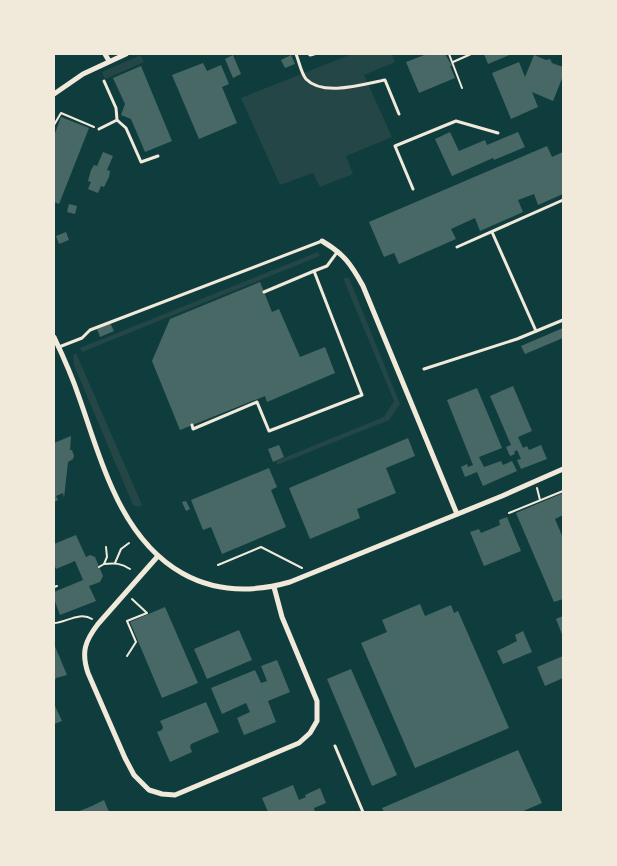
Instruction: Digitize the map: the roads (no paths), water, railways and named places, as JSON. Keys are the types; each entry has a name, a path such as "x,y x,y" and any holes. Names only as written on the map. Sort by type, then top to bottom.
{"street":[{"path":"105,54 109,61"},
{"path":"54,94 68,83 126,54"},
{"path":"322,241 339,251 354,269 363,286 457,514"},
{"path":"54,337 78,394 112,489 123,512 158,556 193,579 225,589 248,590 274,587 310,575 563,469"},
{"path":"158,556 98,624 84,649 85,664 134,775 149,790 162,794 175,795 299,743 310,733 317,721 317,701 282,618 274,587"}],"lane":[{"path":"296,54 306,79 321,88 342,88 385,80 399,114"},
{"path":"309,54 314,54"},
{"path":"104,81 116,108 117,120 126,128 142,162 158,156"},
{"path":"99,129 117,120"},
{"path":"413,189 395,146 456,121 498,133"},
{"path":"457,247 563,200"},
{"path":"492,232 536,331"},
{"path":"58,347 82,338 90,330 322,241"},
{"path":"264,292 326,266 339,251"},
{"path":"192,425 194,429 257,402 269,431 362,395 314,271"},
{"path":"424,369 517,339 563,320"},
{"path":"335,746 362,812"}]}
